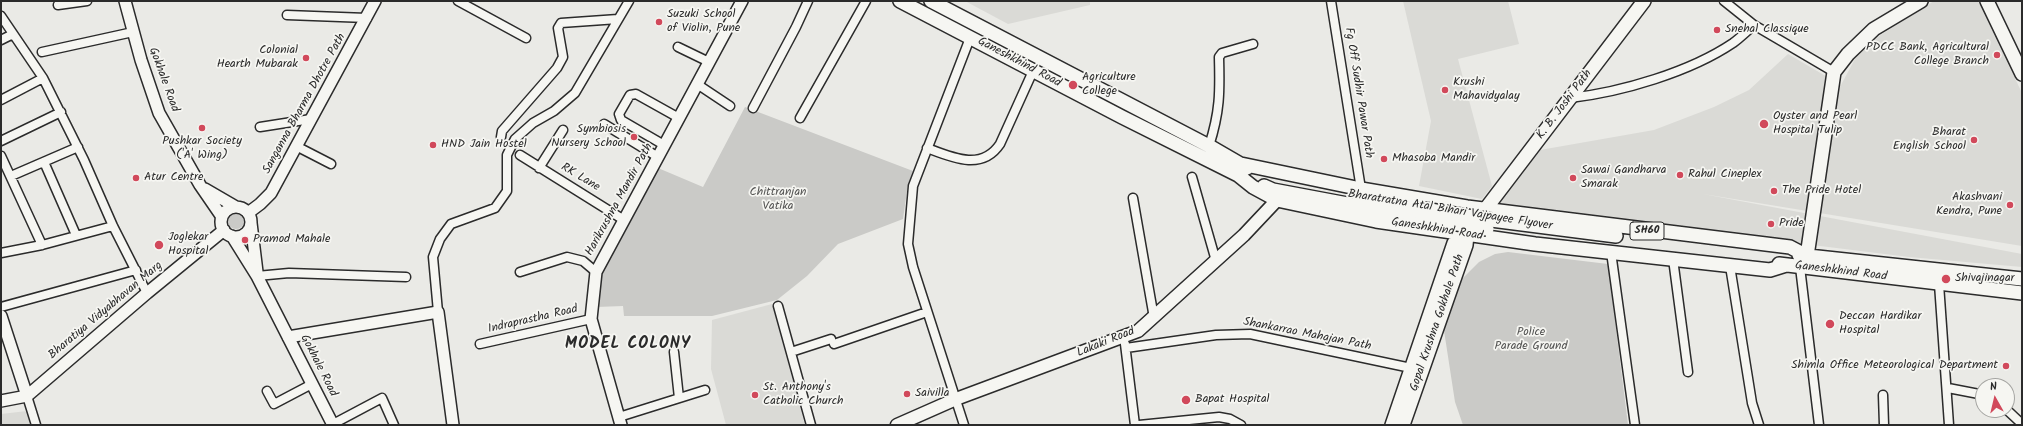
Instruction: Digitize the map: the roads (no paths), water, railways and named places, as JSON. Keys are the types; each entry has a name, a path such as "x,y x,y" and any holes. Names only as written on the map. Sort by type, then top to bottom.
{"main road":[{"name":"Ganeshkhind Road","path":"900,1 1191,152 1239,169 1361,189 1424,214 1467,235 1730,266 1770,270 1786,265 2022,293"},
{"name":"Ganeshkhind Road","path":"931,1 1209,146 1239,169 1253,187 1276,200 1376,220 1424,214 1488,220"},
{"name":"K. B. Joshi Path","path":"1467,235 1488,220 1570,98 1644,1"},
{"path":"1807,256 1834,72 1848,54 1874,30 1921,1"},
{"path":"1987,1 2022,74"},
{"name":"Bharatratna Atal Bihari Vajpayee Flyover","path":"1239,169 1273,190 1424,214 1807,256"},
{"name":"Lakaki Road","path":"897,425 956,399 1125,343 1244,235 1276,200"},
{"name":"Bharatratna Atal Bihari Vajpayee Flyover","path":"1488,220 1786,265"},
{"name":"Gopal Krushna Gokhale Path","path":"1392,425 1454,243 1467,235"},
{"name":"Gopal Krushna Gokhale Path","path":"1402,425 1466,246 1467,235"},
{"name":"Ganeshkhind Road","path":"1807,256 2022,279"}],"street":[{"path":"58,5 87,1"},
{"name":"Gokhale Road","path":"125,1 133,32 159,113 200,185 222,217"},
{"name":"Sanganna Bharma Dhotre Path","path":"249,218 271,193 375,1"},
{"path":"458,1 526,38"},
{"path":"453,425 438,312 433,257 440,239 451,224 495,208 507,191 507,155 515,139 533,123 554,111 575,93 629,1"},
{"name":"Harikrushna Mandir Path","path":"620,421 591,319 596,272 742,1"},
{"path":"753,108 796,28 808,1"},
{"path":"800,118 866,1"},
{"name":"Fg Off Sudhir Pawar Path","path":"1331,1 1361,189"},
{"path":"1724,1 1754,25 1834,72"},
{"path":"287,15 367,18"},
{"path":"1,16 43,78 78,147 113,226 147,293"},
{"path":"501,137 502,131 557,68 563,57 558,28 561,23 618,19"},
{"path":"1570,98 1600,95 1656,78 1710,56 1733,42 1754,25"},
{"path":"42,52 133,32"},
{"path":"1,40 13,34"},
{"path":"964,425 913,267 908,244 913,186 970,38"},
{"path":"1209,146 1216,124 1220,96 1219,57 1222,53 1253,44"},
{"path":"678,47 709,62"},
{"path":"928,148 956,159 980,160 994,153 1000,144 1034,71"},
{"path":"1,100 43,78"},
{"path":"697,84 730,106"},
{"path":"664,145 621,120 619,114 630,95 636,94 679,118"},
{"path":"1,142 60,112"},
{"path":"260,127 311,119"},
{"path":"604,124 658,157"},
{"path":"541,169 563,130"},
{"path":"296,146 331,164"},
{"path":"11,176 78,147"},
{"name":"RK Lane","path":"520,155 624,220"},
{"path":"1,156 42,245"},
{"path":"44,162 76,235"},
{"path":"1192,177 1216,261"},
{"name":"Gokhale Road","path":"200,185 236,207"},
{"path":"1133,198 1154,318"},
{"path":"236,207 245,210 249,218 257,276 221,221 228,209 236,207"},
{"path":"228,233 242,235 246,232 249,218"},
{"path":"1,253 42,245 113,226"},
{"name":"Bharatiya Vidyabhavan Marg","path":"1,401 27,396 147,293 228,233"},
{"path":"1611,252 1635,425"},
{"path":"520,272 567,257 583,261 596,272"},
{"path":"1673,259 1688,372"},
{"path":"1730,266 1752,403 1759,425"},
{"path":"1800,267 1819,425"},
{"path":"1,307 136,270"},
{"path":"257,276 288,273 406,277"},
{"name":"Gokhale Road","path":"257,276 333,425"},
{"path":"1939,284 1948,388 1949,425"},
{"path":"778,306 811,425"},
{"path":"288,338 438,312"},
{"path":"791,352 927,312"},
{"path":"1,316 36,425"},
{"name":"Indraprastha Road","path":"480,344 591,319"},
{"name":"Shankarrao Mahajan Path","path":"1125,343 1216,334 1250,334 1411,368"},
{"path":"1125,343 1135,425"},
{"path":"674,352 679,398"},
{"path":"267,391 274,404 312,384"},
{"path":"1948,388 1975,393"},
{"path":"620,421 679,398 705,390"},
{"path":"1883,395 1884,425"},
{"path":"333,425 382,398 394,425"},
{"path":"1139,425 1219,417 1230,419 1241,425"}],"place":[{"name":"Suzuki School of Violin, Pune","path":"659,22"},
{"name":"Snehal Classique","path":"1717,30"},
{"name":"PDCC Bank, Agricultural College Branch","path":"1997,55"},
{"name":"Colonial Hearth Mubarak","path":"306,58"},
{"name":"Agriculture College","path":"1073,85"},
{"name":"Krushi Mahavidyalay","path":"1445,90"},
{"name":"Oyster and Pearl Hospital Tulip","path":"1764,124"},
{"name":"Pushkar Society ('A' Wing)","path":"202,128"},
{"name":"Symbiosis Nursery School","path":"634,137"},
{"name":"Bharat English School","path":"1974,140"},
{"name":"HND Jain Hostel","path":"433,145"},
{"name":"Mhasoba Mandir","path":"1384,159"},
{"name":"Rahul Cineplex","path":"1680,175"},
{"name":"Atur Centre","path":"136,178"},
{"name":"Sawai Gandharva Smarak","path":"1573,178"},
{"name":"The Pride Hotel","path":"1774,191"},
{"name":"Akashvani Kendra, Pune","path":"2010,205"},
{"name":"Pride","path":"1771,224"},
{"name":"Pramod Mahale","path":"245,240"},
{"name":"Joglekar Hospital","path":"159,245"},
{"name":"Shivajinagar","path":"1946,279"},
{"name":"Deccan Hardikar Hospital","path":"1830,324"},
{"name":"Shimla Office Meteorological Department","path":"2006,366"},
{"name":"Saivilla","path":"907,394"},
{"name":"St. Anthony's Catholic Church","path":"755,395"},
{"name":"Bapat Hospital","path":"1186,400"}],"district":[{"name":"MODEL COLONY","path":"628,345"}],"park label":[{"name":"Chittranjan Vatika","path":"778,200"},
{"name":"Police Parade Ground","path":"1531,340"}]}
